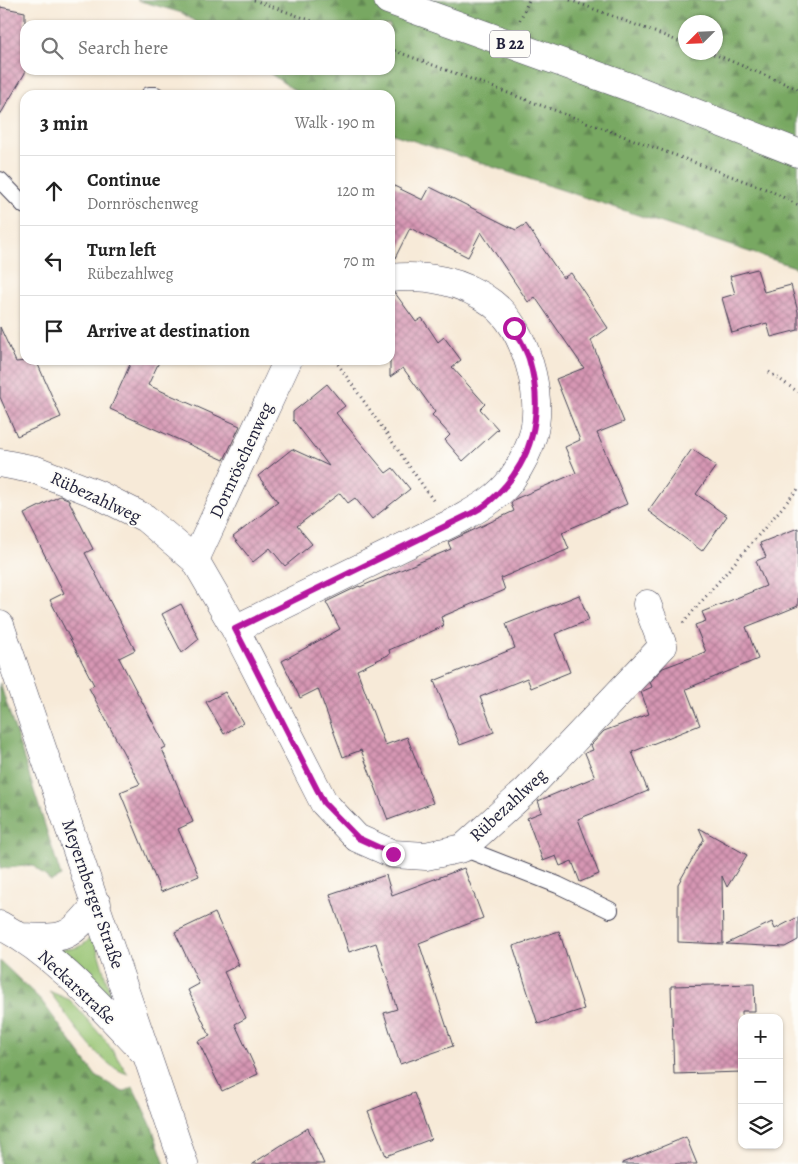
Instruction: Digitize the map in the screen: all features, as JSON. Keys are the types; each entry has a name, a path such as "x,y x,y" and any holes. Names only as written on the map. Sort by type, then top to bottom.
{"street":[{"name":"B 22","path":"388,0 632,88 798,153"},
{"path":"235,629 489,503 511,480 524,458 534,435 536,410 529,358 514,328 493,304 469,289 444,281 420,277 395,278"},
{"name":"Dornröschenweg","path":"195,560 286,365"},
{"name":"Rübezahlweg","path":"0,463 36,470 96,494 145,518 195,560 235,629 324,803 358,838 393,854 426,856 463,848 527,790 663,646"},
{"path":"647,604 663,646"},
{"name":"Meyernberger Straße","path":"0,625 97,904 184,1164"},
{"path":"10,931 56,939 72,933 97,904"},
{"name":"Neckarstraße","path":"10,931 85,990 147,1056"}],"lane":[{"path":"0,180 20,198"},
{"path":"463,848 558,885 610,910"}],"path":[{"path":"254,0 309,20"},
{"path":"570,0 678,41"},
{"path":"395,51 771,191 798,206"},
{"path":"723,58 798,89"},
{"path":"339,365 450,524"},
{"path":"769,372 798,392"},
{"path":"663,646 798,489"}],"green space":[{"path":"137,0 798,0 798,268 395,135 395,90 294,90 272,75 395,75 395,20 192,20 182,13"},
{"path":"0,683 61,876 51,881 32,865 0,869"},
{"path":"93,935 112,999 59,949 78,947"},
{"path":"0,961 41,1000 96,1076 123,1092 133,1087 151,1125 165,1164 0,1164"},
{"path":"49,991 70,1000 106,1041 128,1074 117,1069 95,1051"}],"building":[{"path":"0,7 25,12 25,20 20,20 20,75 24,75 0,115"},
{"path":"395,186 423,200 430,187 516,230 526,224 563,278 571,273 608,328 591,340 624,422 597,433 627,504 562,532 569,549 501,578 505,590 441,617 444,626 389,650 390,654 357,670 385,745 407,737 433,803 388,820 361,750 343,757 318,689 300,698 282,661 340,629 326,602 359,586 451,549 448,542 514,511 511,504 515,499 576,473 565,447 580,440 556,379 584,368 535,297 528,302 481,232 468,257 410,228 395,258"},
{"path":"757,269 764,292 791,285 798,312 798,330 771,337 767,323 732,333 722,298 735,294 730,276"},
{"path":"395,293 416,322 422,318 438,342 444,337 461,360 452,367 485,404 480,409 498,429 463,461 445,440 450,435 432,415 435,412 403,368 390,377 390,365 395,365"},
{"path":"0,327 16,362 20,362 20,365 38,365 61,417 17,436 0,397"},
{"path":"130,365 158,365 148,385 240,426 224,460 110,409"},
{"path":"327,384 345,406 336,413 386,473 393,468 410,489 372,519 355,498 348,503 340,493 297,526 312,544 285,566 270,548 253,562 233,537 278,502 258,476 292,449 329,466 293,420 293,412"},
{"path":"692,449 716,466 696,494 727,516 702,551 648,511"},
{"path":"60,496 68,499 93,549 85,553 135,650 119,658 166,747 162,749 193,822 178,829 199,876 161,892 120,792 140,784 89,688 94,685 50,600 64,593 24,514"},
{"path":"798,528 798,606 746,627 758,659 686,689 700,725 632,752 648,791 578,819 599,874 580,882 572,861 560,866 556,856 543,861 527,818 542,812 538,801 595,777 585,753 593,750 591,745 604,731 649,714 641,692 652,687 650,682 663,668 706,652 695,625 706,621 702,612 766,586 756,561 766,557 760,543"},
{"path":"579,595 589,620 555,634 570,672 531,688 527,678 480,697 494,732 460,745 434,681 515,648 506,624"},
{"path":"181,604 199,639 182,653 162,614"},
{"path":"225,692 243,723 224,734 206,702"},
{"path":"699,828 747,855 727,887 722,876 723,944 678,942 678,884 704,839"},
{"path":"464,868 483,918 419,943 453,1046 400,1064 384,1013 397,1009 376,943 349,952 330,894 386,875 392,895"},
{"path":"215,913 239,965 224,972 246,1018 235,1024 258,1074 222,1091 198,1041 210,1036 188,990 199,984 175,932"},
{"path":"798,917 798,940 785,947 726,944 772,922 775,929"},
{"path":"559,931 584,1009 538,1024 513,946"},
{"path":"754,984 755,1011 742,1011 742,1014 738,1014 738,1072 674,1074 671,986"},
{"path":"414,1093 431,1139 386,1156 368,1111"},
{"path":"308,1128 324,1164 252,1164"},
{"path":"686,1137 697,1164 622,1164 622,1163"}],"route":[{"path":"393,854 358,838 324,803 235,629 460,519 489,503 511,480 524,458 534,435 536,410 529,358 514,328"}]}
